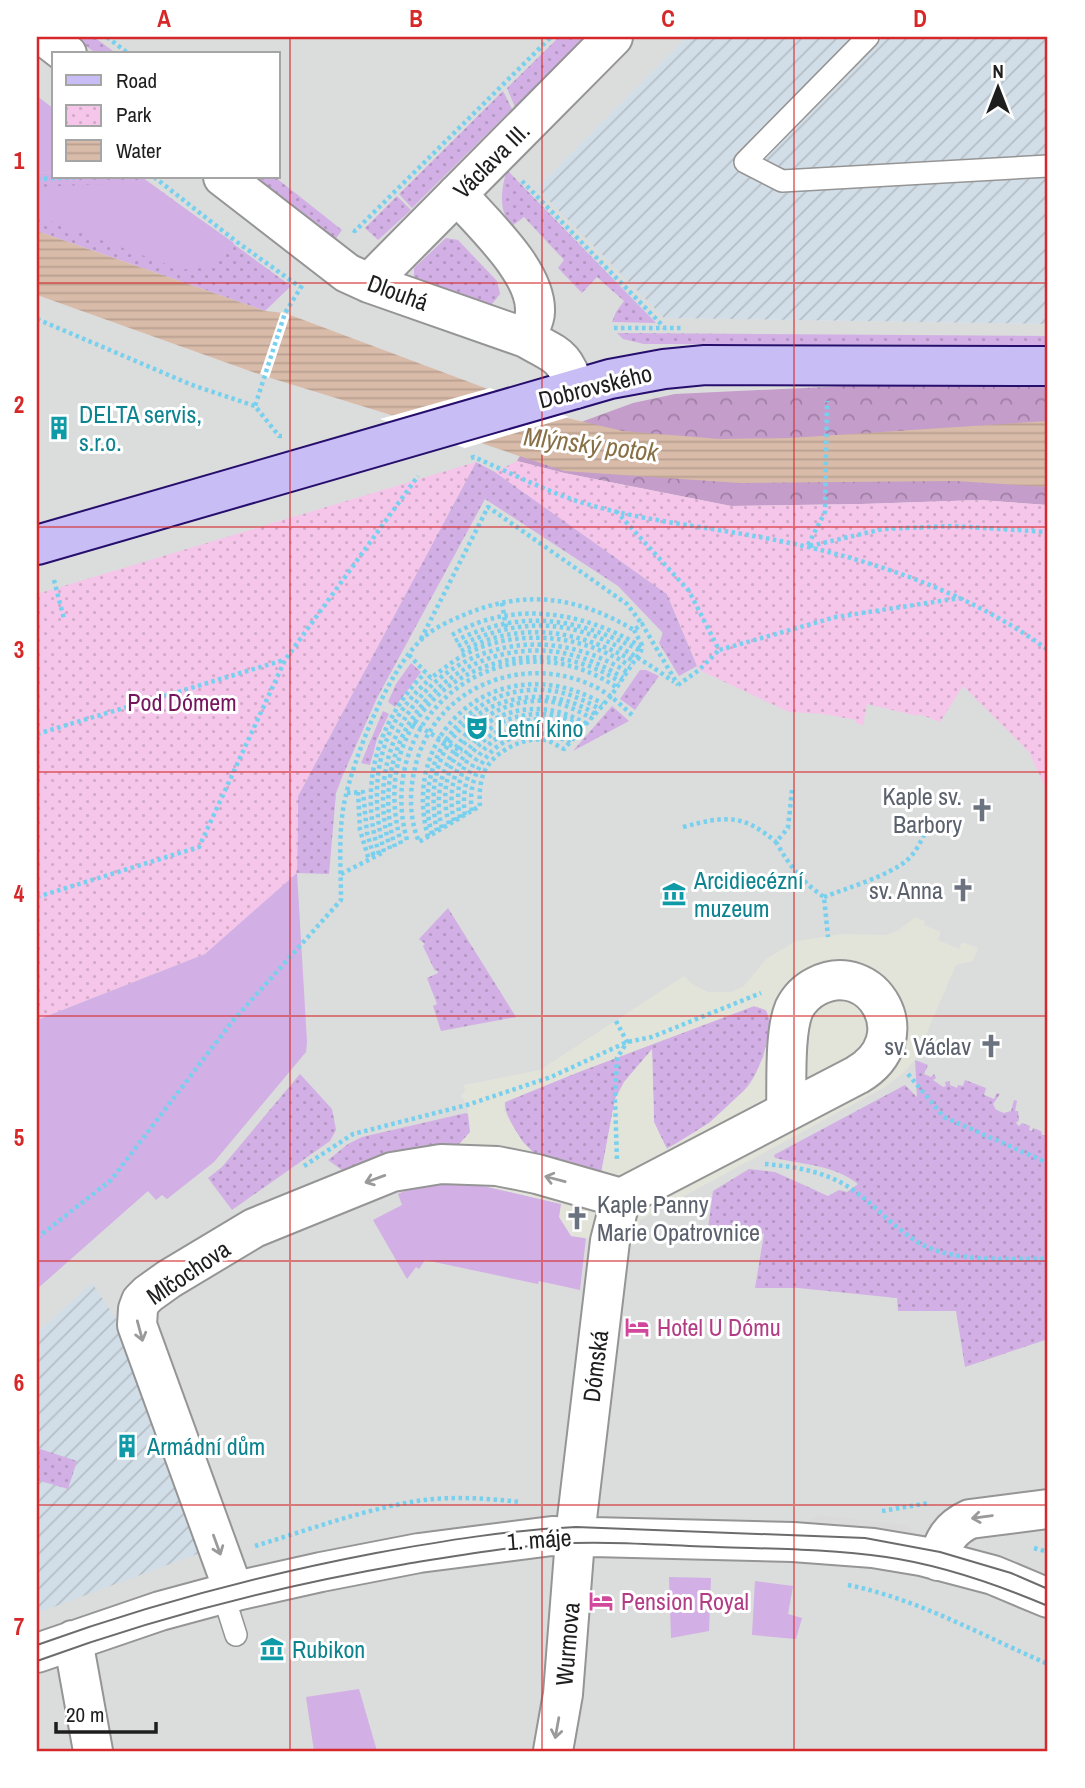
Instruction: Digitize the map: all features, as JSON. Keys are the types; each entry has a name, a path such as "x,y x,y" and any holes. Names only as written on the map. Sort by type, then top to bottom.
{"main road":[{"name":"Dobrovského","path":"37,545 610,379 664,369 705,365 1048,366"}],"street":[{"path":"45,37 64,52"},
{"name":"Václava III.","path":"369,283 613,37"},
{"name":"Dlouhá","path":"224,178 347,273 526,338 551,351 564,361 575,389"},
{"path":"457,194 519,267 532,291 535,315 526,338"},
{"path":"621,1198 786,1112"},
{"name":"Mlčochova","path":"226,1581 141,1336 137,1314 141,1301 169,1279 254,1228 408,1168 441,1164 497,1166 621,1198"},
{"name":"Dómská","path":"576,1536 610,1241 621,1198"},
{"path":"938,1561 943,1543 961,1523 970,1519 1048,1509"},
{"name":"1. máje","path":"37,1653 160,1611 226,1581 321,1572 419,1553 503,1541 576,1536 842,1545 900,1552 993,1575 1048,1598"},
{"name":"Wurmova","path":"553,1751 568,1647 576,1536"},
{"path":"74,1640 93,1751"}],"lane":[{"path":"867,37 745,162 782,181 1048,166"},
{"path":"226,1581 236,1635"}],"path":[{"path":"107,37 126,52"},
{"path":"355,231 551,37"},
{"path":"514,173 665,328"},
{"path":"37,179 58,178"},
{"path":"155,178 236,242 300,287"},
{"path":"255,405 285,313 307,280"},
{"path":"37,319 192,385 255,405 279,436 293,434"},
{"path":"808,546 825,512 827,392"},
{"path":"474,457 572,499 615,510 808,546 898,574 960,598 1048,650"},
{"path":"37,897 199,847 285,660 418,476"},
{"path":"37,1238 111,1180 231,1023 341,901 341,834 347,793 360,750 380,705 420,640 488,507 627,604 678,685"},
{"path":"615,510 689,591 719,650"},
{"path":"808,546 883,529 952,526 1048,532"},
{"path":"54,580 64,618"},
{"path":"678,685 699,670 719,650 836,617 960,598"},
{"path":"420,640 446,623 488,605 542,599 606,614 634,630 642,649 611,696 564,749 550,741 525,741 498,755 487,767 481,783 480,806 419,842 412,813 411,784 417,759 429,733 450,706 477,686 514,675 555,674 591,685 611,696 632,715"},
{"path":"502,603 525,741"},
{"path":"396,714 431,678 473,625 504,617 540,614 579,618 606,627 642,649"},
{"path":"458,646 543,620 599,630 642,649"},
{"path":"446,623 458,646"},
{"path":"634,630 642,624"},
{"path":"507,632 552,626 582,631 609,641 632,664"},
{"path":"458,646 484,629 571,641 678,685"},
{"path":"384,852 383,779 389,751 419,699 444,675 471,659 534,643 566,646 632,664"},
{"path":"510,650 569,653 599,664 620,683"},
{"path":"409,655 431,678"},
{"path":"384,852 394,813 396,774 402,749 450,686 491,664 533,656 584,663 620,683"},
{"path":"37,734 285,660"},
{"path":"384,852 372,823 371,779 377,747 407,692 425,673"},
{"path":"460,818 451,794 454,778 480,729 539,684 558,686 590,696 602,706"},
{"path":"435,832 433,791 437,771 457,716 472,704 502,689 518,701 568,713 580,731"},
{"path":"435,832 422,810 422,784 430,755 482,712 499,704 555,698 584,706 593,716"},
{"path":"380,705 487,767"},
{"path":"449,824 445,803 450,770 465,754 492,735 538,720 556,722 580,731"},
{"path":"460,818 465,786 478,762 495,739 522,725"},
{"path":"407,840 401,809 401,780 418,726"},
{"path":"472,811 472,786 478,762 502,743 524,734 543,733 561,737 570,743"},
{"path":"776,842 788,828 792,790"},
{"path":"347,793 363,792 367,833 384,852"},
{"path":"683,827 735,818 762,830 776,842 808,887 824,897"},
{"path":"824,897 908,860 929,824"},
{"path":"341,874 417,835"},
{"path":"824,897 828,937"},
{"path":"298,1171 353,1134 467,1105 551,1077 626,1042 652,1037 768,990"},
{"path":"616,1021 626,1042"},
{"path":"621,1198 615,1099 617,1058 626,1042"},
{"path":"906,1071 944,1117 1048,1163"},
{"path":"759,1163 795,1166 833,1177 855,1191 898,1228 926,1246 965,1257 1048,1259"},
{"path":"226,1581 359,1514 418,1501 485,1498 524,1502"},
{"path":"839,1583 873,1590 905,1601 1048,1664"}],"shaded area":[{"path":"37,37 689,37 664,318 1048,324 1048,421 623,431 563,417 285,313 265,311 37,231"},
{"path":"74,37 94,37 114,52 94,52"},
{"path":"559,37 587,37 515,107 507,88"},
{"path":"687,37 1048,37 1048,324 664,318 537,188"},
{"path":"503,91 512,109 412,208 399,194"},
{"path":"37,96 52,107 52,172 37,173"},
{"path":"507,170 656,323 612,322 624,301 597,277 582,293 558,268 564,260 524,217 512,226 504,214 502,200"},
{"path":"52,172 52,178 143,178 291,286 265,311 37,231 37,173"},
{"path":"260,178 276,178 342,230 334,241 259,181"},
{"path":"150,184 234,243 216,263 182,270 37,216 37,187"},
{"path":"397,196 411,210 378,240 365,228"},
{"path":"446,238 458,240 497,281 500,294 492,304 485,306 414,280 414,268"},
{"path":"37,295 264,376 469,439 1048,487 1048,1751 37,1751"},
{"path":"617,333 1048,336 1048,345 644,344 623,339"},
{"path":"476,462 495,472 667,594 697,666 679,676 659,643 663,633 618,586 485,499 377,698 343,775 336,793 329,874 297,873 298,796"},
{"path":"411,663 421,672 395,707 388,702 396,684"},
{"path":"640,670 659,676 635,710 620,699"},
{"path":"612,706 629,721 573,751"},
{"path":"383,711 389,714 377,739 370,765 361,763"},
{"path":"297,873 306,1052 214,1162 167,1199 162,1195 156,1200 148,1191 37,1289 37,1020 205,954"},
{"path":"448,908 516,1017 441,1031 433,1006 437,1004 427,978 438,973 423,946 425,944 419,939"},
{"path":"915,917 925,921 924,925 941,932 938,940 959,949 962,942 978,948 973,961 956,965 915,1060 885,1087 640,1220 635,1246 571,1236 559,1217 561,1204 433,1173 470,1132 467,1105 461,1096 465,1090 464,1085 540,1070 684,976 708,992 731,992 744,986 766,959 796,941 842,934 885,935 899,930","holes":["754,1006 766,1010 770,1029 763,1057 751,1084 709,1123 667,1149 654,1122 652,1049 624,1082 615,1099 601,1174 542,1161 522,1141 504,1111 505,1102 576,1073"]},
{"path":"754,1006 766,1010 770,1026 762,1061 753,1078 742,1093 715,1119 666,1149 654,1122 652,1050 615,1099 601,1174 542,1161 524,1143 508,1117 505,1102"},
{"path":"915,1060 928,1065 924,1074 931,1077 934,1074 936,1078 933,1080 943,1087 946,1086 945,1082 950,1081 950,1085 957,1088 958,1085 963,1086 965,1080 986,1088 984,1095 994,1099 997,1093 1000,1094 993,1104 996,1110 1004,1113 1011,1111 1014,1100 1017,1101 1015,1111 1018,1111 1019,1120 1016,1123 1019,1126 1022,1123 1030,1126 1029,1130 1032,1131 1033,1128 1041,1131 1042,1135 1045,1135 1048,1128 1048,1339 965,1367 956,1311 898,1311 897,1298 798,1288 755,1288 764,1234 708,1228 713,1191 749,1169 775,1172 828,1196 839,1190 847,1192 858,1184 829,1169 775,1158 774,1155 905,1085 917,1097"},
{"path":"300,1074 332,1109 336,1130 330,1141 232,1210 208,1178 222,1167"},
{"path":"466,1113 471,1116 484,1140 349,1175 328,1160 362,1137"},
{"path":"439,1176 562,1204 571,1236 586,1237 580,1290 425,1260 407,1279 373,1220 402,1205 398,1194"},
{"name":"Armádní dům","path":"92,1283 116,1319 208,1550 37,1613 37,1333"},
{"path":"37,1448 77,1461 68,1489 37,1480"},
{"path":"819,1515 907,1525 917,1536 802,1524"},
{"path":"669,1577 711,1578 709,1631 671,1638"},
{"path":"755,1581 793,1586 788,1614 802,1618 796,1639 752,1635"},
{"path":"359,1689 377,1751 314,1751 306,1697"}],"green space":[{"path":"973,380 1048,381 1048,505 980,500 731,506 517,461 529,441 633,403 675,394"},
{"path":"517,461 731,506 980,500 1048,505 1048,793 1029,752 963,686 940,722 919,714 918,716 867,704 863,725 856,723 856,720 824,714 789,712 699,670 667,594 495,472"},
{"name":"Pod Dómem","path":"476,462 298,796 297,873 205,954 37,1020 37,594"}],"water":[{"name":"Mlýnský potok","path":"37,231 265,311 285,313 563,417 623,431 719,439 790,438 1048,421 1048,487 955,481 740,483 564,471 264,376 37,295"}],"pier":[{"path":"281,312 290,315 269,378 260,374"},
{"path":"490,388 569,417 465,448 380,419"}],"tram line":[{"path":"37,1645 162,1604 290,1571 451,1540 576,1527 865,1538 940,1552 1011,1573 1048,1589"},
{"path":"37,1661 127,1630 312,1582 406,1564 553,1544 628,1543 865,1554 948,1570 1048,1606"}],"place":[{"name":"DELTA servis, s.r.o.","path":"59,428"},
{"name":"Letní kino","path":"477,728"},
{"name":"Kaple sv. Barbory","path":"982,810"},
{"name":"sv. Anna","path":"963,890"},
{"name":"Arcidiecézní muzeum","path":"674,894"},
{"name":"sv. Václav","path":"991,1046"},
{"name":"Kaple Panny Marie Opatrovnice","path":"577,1218"},
{"name":"Hotel U Dómu","path":"637,1327"},
{"name":"Armádní dům","path":"127,1446"},
{"name":"Pension Royal","path":"601,1601"},
{"name":"Rubikon","path":"272,1649"}]}
